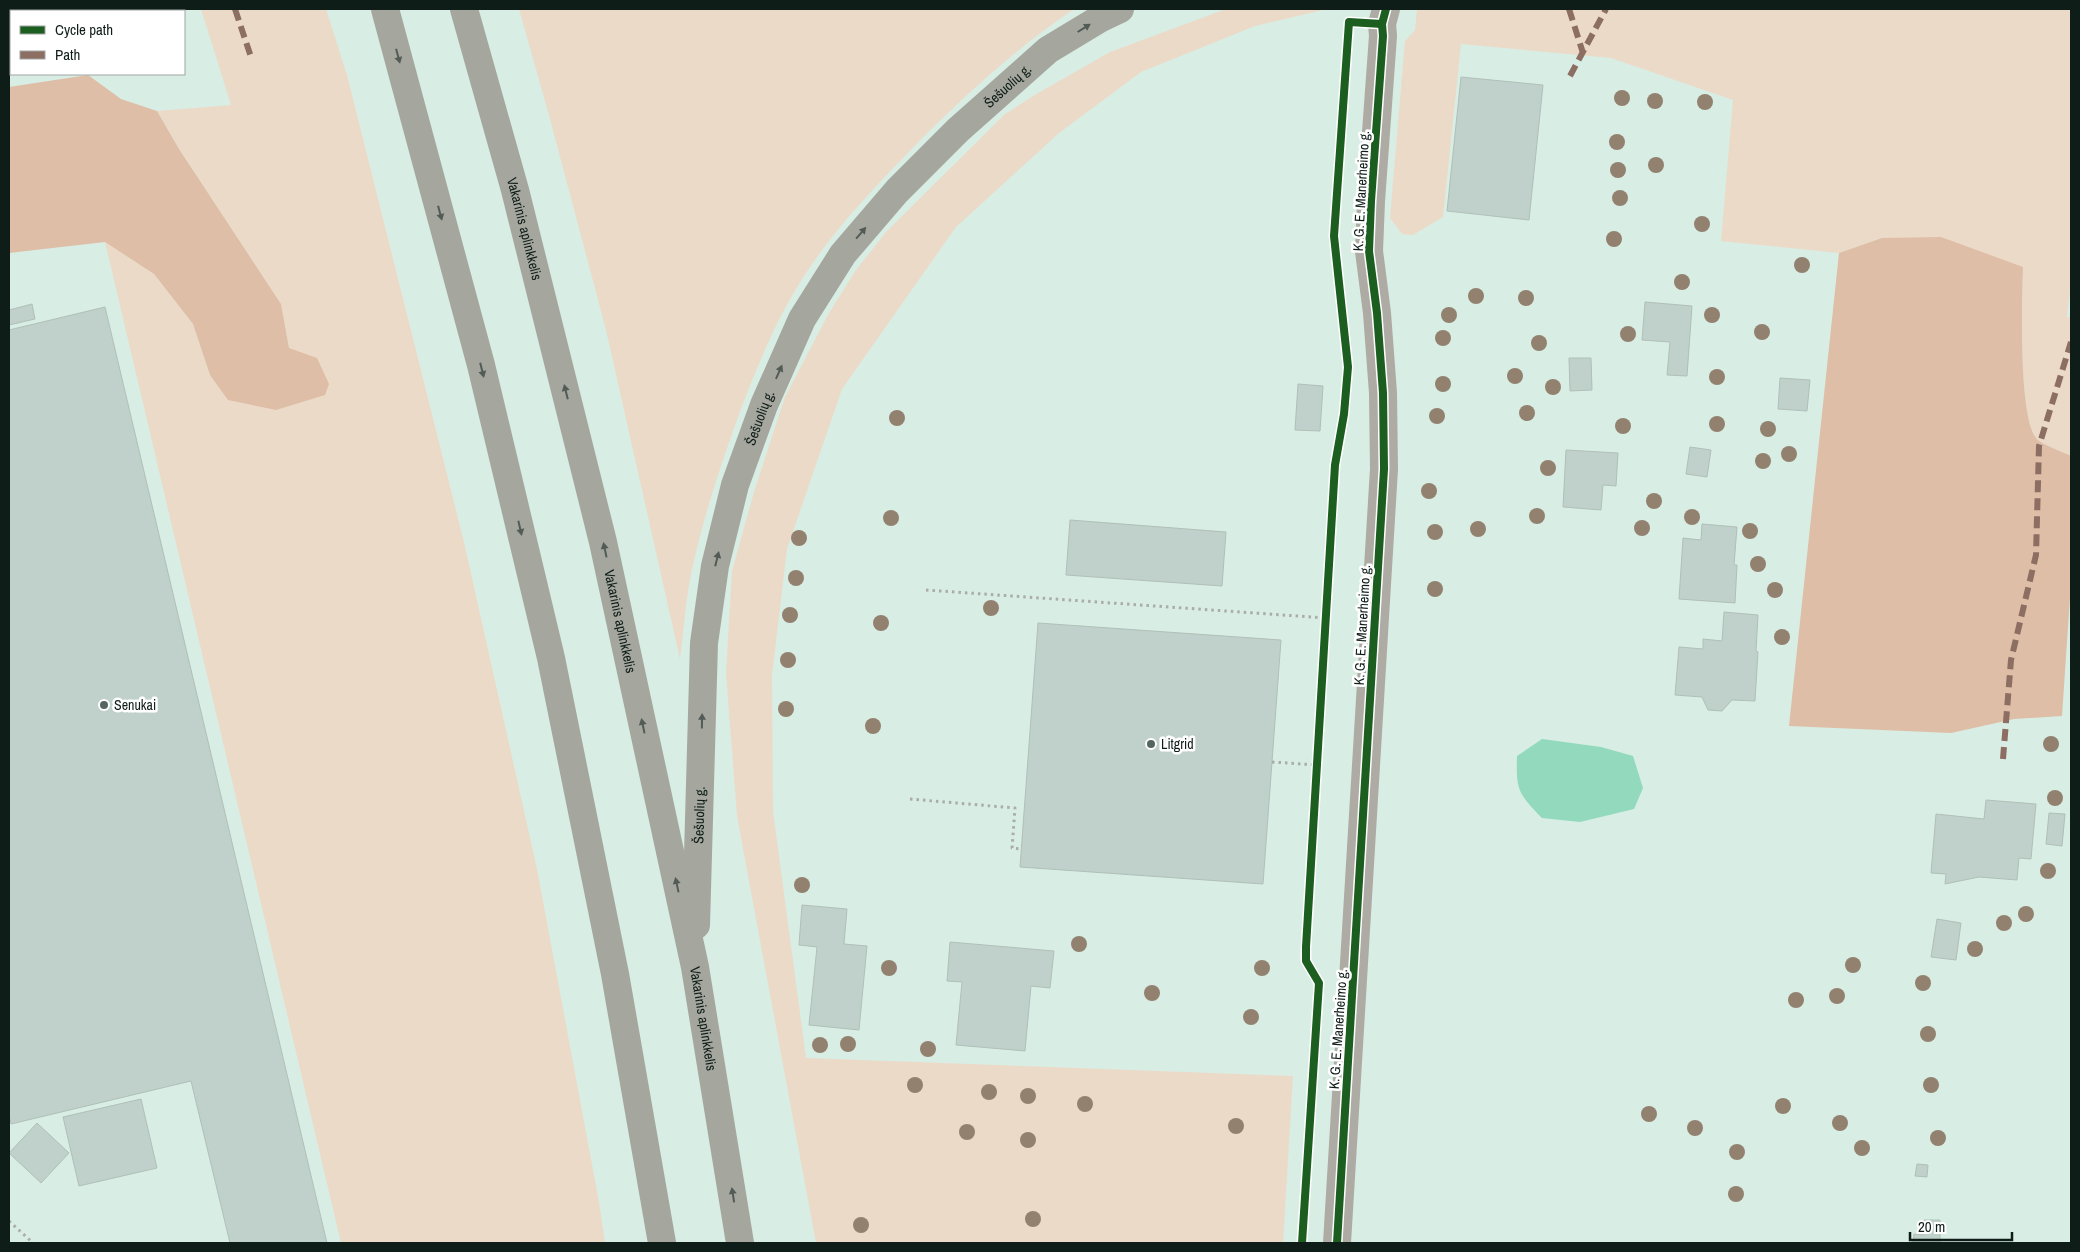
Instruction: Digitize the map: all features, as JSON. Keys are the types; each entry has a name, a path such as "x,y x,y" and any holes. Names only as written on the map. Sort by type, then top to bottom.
{"highway":[{"path":"385,9 479,358 551,658 615,974 662,1243"},
{"name":"Vakarinis aplinkkelis","path":"464,9 515,190 603,542 695,967 740,1243"},
{"name":"Šešuolių g.","path":"695,967 704,643 715,566 736,485 764,405 775,380 802,320 843,254 897,191 958,130 1048,50 1101,18 1120,9"}],"street":[{"name":"K. G. E. Manerheimo g.","path":"1337,1243 1384,469 1383,393 1377,313 1369,251 1383,36 1380,14"}],"path":[{"path":"926,590 1326,618"},
{"path":"1272,762 1317,765"},
{"path":"910,799 1015,808 1012,848 1022,849"},
{"path":"9,1221 33,1243"}],"shaded area":[{"path":"201,9 326,9 347,75 464,542 537,869 605,1243 341,1243 105,242 154,274 193,324 210,375 289,348 281,304 179,149 157,111 231,105"},
{"path":"519,9 1074,9 1007,60 924,137 872,190 842,225 801,281 782,314 758,366 715,485 691,576 680,659 606,330"},
{"path":"1226,9 1327,9 1255,26 1141,72 1059,133 956,227 842,389 787,549 772,675 773,811 806,1058 1293,1076 1283,1243 816,1243 737,816 726,673 732,571 754,492 785,397 829,313 856,270 887,231 1005,114 1110,52"},
{"path":"1417,9 2071,9 2071,281 2067,317 2071,317 2071,456 2037,439 2031,428 2027,409 2022,357 2023,267 1882,238 1839,253 1721,241 1733,100 1611,58 1461,44 1443,217 1413,235 1402,234 1390,218 1405,41 1415,30"},
{"path":"88,75 121,99 157,111 179,149 281,304 289,348 317,358 329,384 325,395 276,410 228,400 210,375 193,324 154,274 105,242 9,253 9,87"},
{"path":"1941,237 2023,267 2022,357 2027,408 2031,427 2037,439 2071,456 2071,582 2062,716 2014,719 1951,733 1789,726 1839,253 1882,238"},
{"path":"1542,739 1601,747 1633,756 1643,788 1634,809 1580,822 1542,818 1520,791 1517,777 1517,756"}],"building":[{"path":"1461,77 1543,85 1529,220 1447,211"},
{"path":"1645,302 1692,306 1687,376 1667,375 1670,342 1642,340"},
{"path":"32,304 35,319 9,325 9,310"},
{"name":"Senukai","path":"105,307 327,1243 230,1243 191,1081 11,1124 9,1115 9,330"},
{"path":"1569,358 1591,358 1592,390 1570,391"},
{"path":"1780,378 1810,380 1807,411 1778,409"},
{"path":"1298,384 1323,386 1320,431 1295,430"},
{"path":"1690,447 1711,450 1707,477 1686,474"},
{"path":"1566,450 1618,453 1616,486 1603,485 1601,510 1563,507"},
{"path":"1070,520 1226,532 1222,586 1066,575"},
{"path":"1702,524 1737,527 1734,565 1737,565 1735,603 1679,599 1683,538 1701,540"},
{"path":"1724,612 1758,615 1755,701 1732,700 1722,711 1708,710 1702,697 1675,695 1679,647 1703,649 1703,639 1722,641"},
{"name":"Litgrid","path":"1038,623 1281,640 1263,884 1020,867"},
{"path":"1986,800 2036,804 2031,859 2019,858 2017,880 1979,877 1945,884 1946,874 1931,873 1936,814 1984,819"},
{"path":"2049,813 2065,814 2062,846 2046,844"},
{"path":"802,905 847,909 844,944 867,946 859,1030 809,1025 817,947 799,945"},
{"path":"1937,919 1961,923 1956,960 1931,957"},
{"path":"950,942 1054,951 1050,988 1031,986 1025,1051 956,1045 962,982 947,981"},
{"path":"141,1099 157,1168 79,1186 63,1117"},
{"path":"37,1123 69,1153 41,1183 9,1153"},
{"path":"1917,1164 1928,1165 1927,1177 1915,1176"},
{"path":"1924,1220 1940,1220 1940,1243 1913,1243 1914,1234 1924,1235"}],"marked path":[{"path":"235,9 251,57"},
{"path":"1569,9 1583,53"},
{"path":"1570,76 1606,9"},
{"path":"2003,759 2011,660 2036,555 2039,446 2071,342"}],"cycle path":[{"path":"1337,1243 1384,469 1383,393 1377,313 1369,251 1383,36 1382,24 1386,9"},
{"path":"1302,1243 1319,983 1306,961 1306,947 1335,465 1344,414 1348,367 1334,236 1349,22 1382,24"}],"place":[{"name":"Senukai","path":"104,705"},
{"name":"Litgrid","path":"1151,744"}]}
